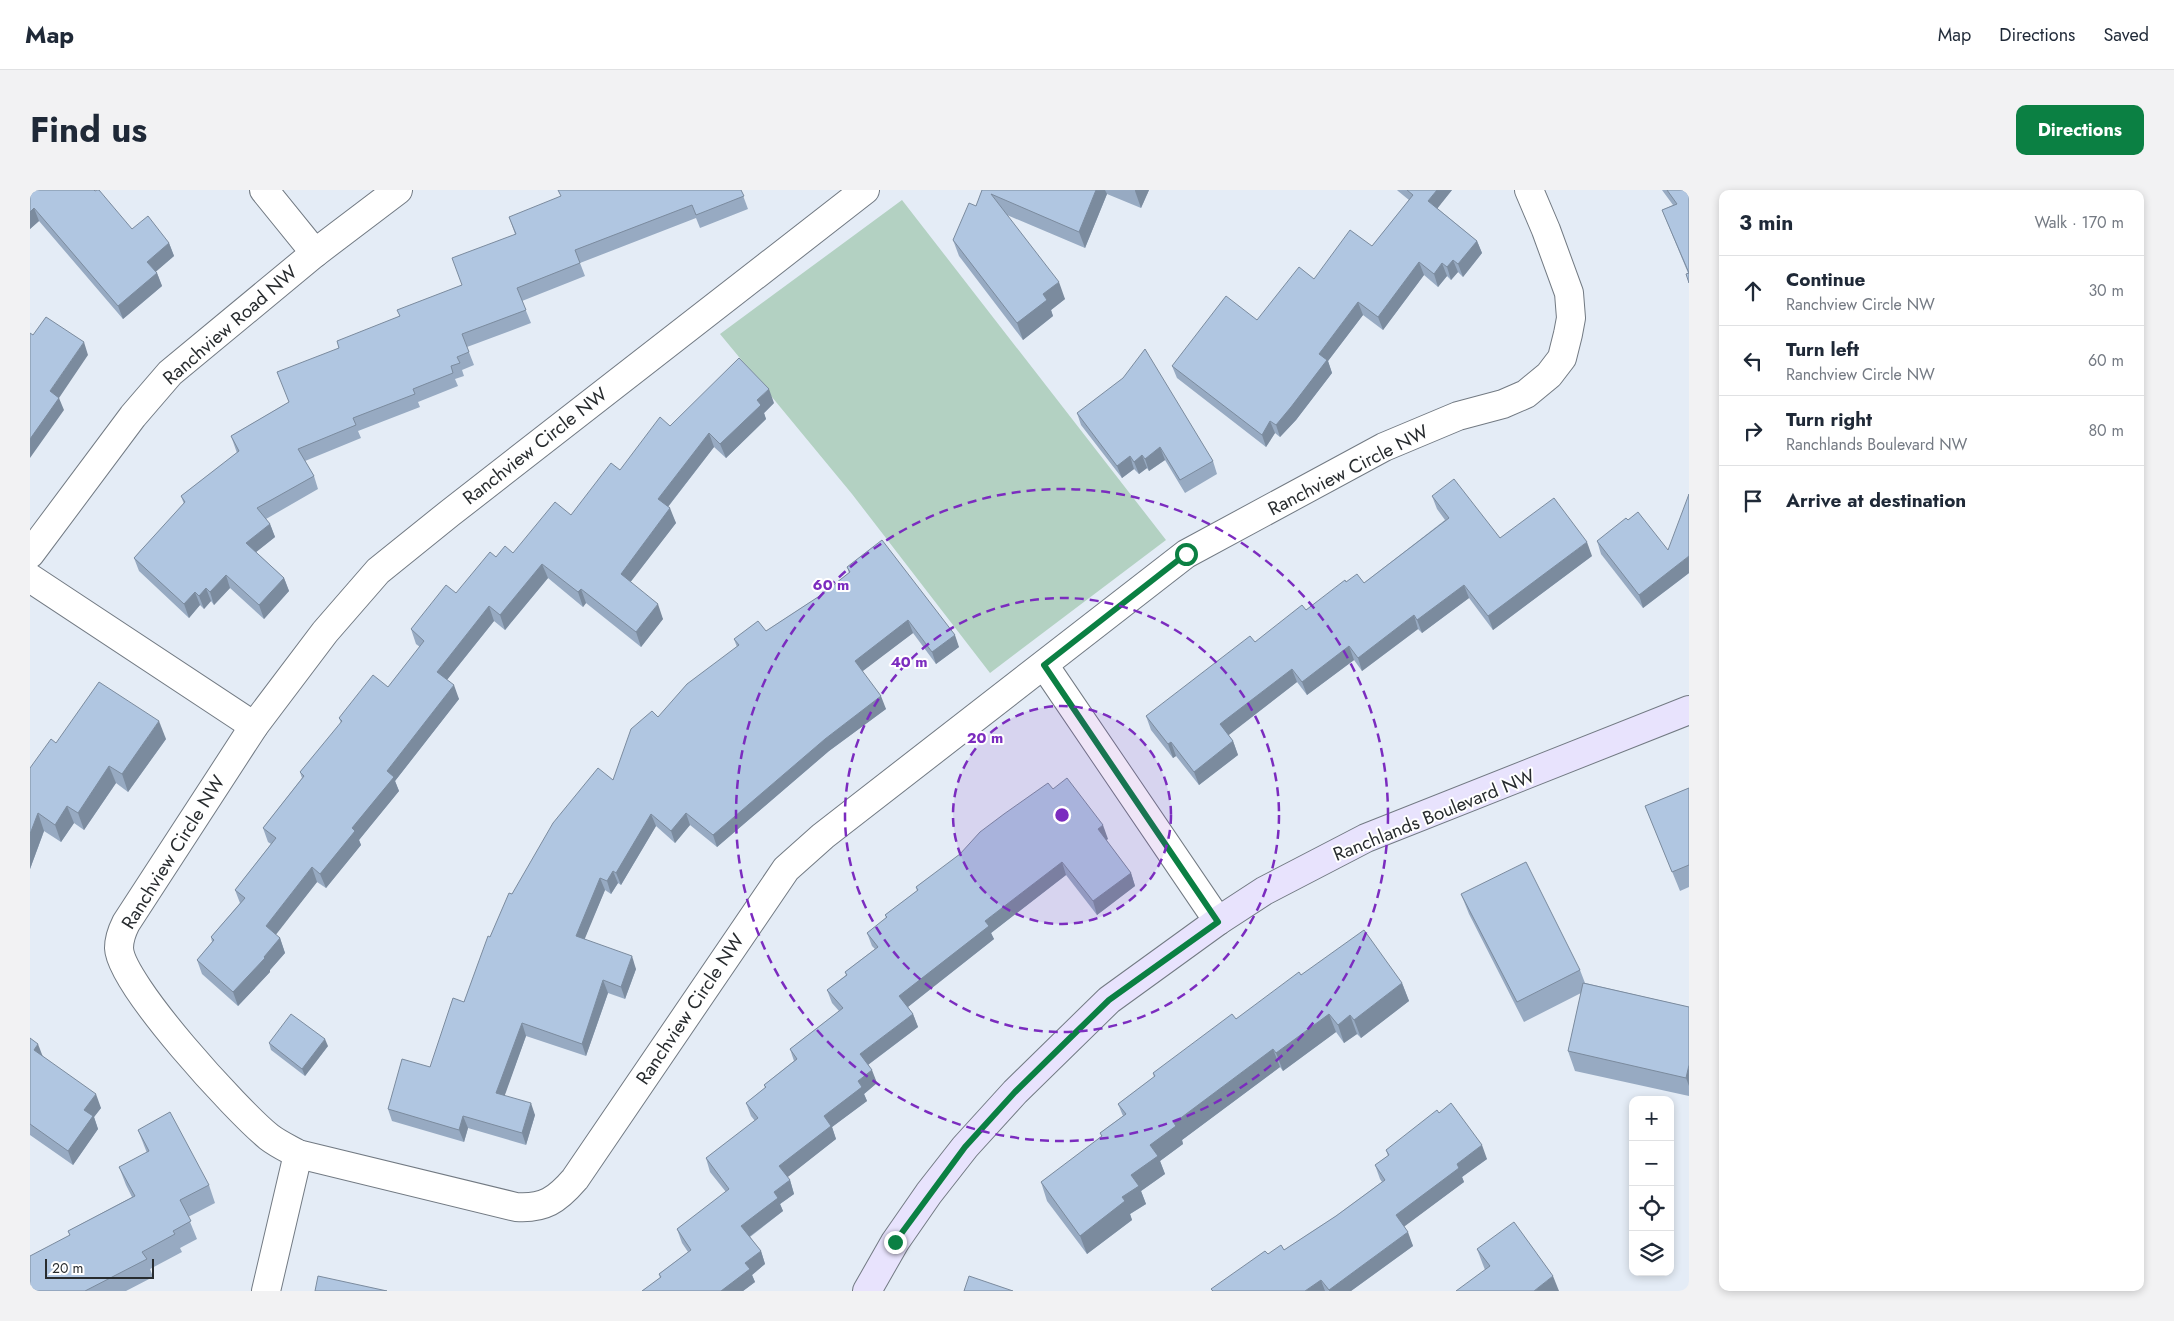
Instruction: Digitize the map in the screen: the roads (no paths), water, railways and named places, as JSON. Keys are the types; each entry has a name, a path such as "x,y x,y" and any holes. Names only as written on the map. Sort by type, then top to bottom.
{"street":[{"path":"264,190 315,253"},
{"name":"Ranchview Road NW","path":"30,554 133,416 170,373 315,253 398,190"},
{"name":"Ranchview Circle NW","path":"852,194 378,571 325,632 254,726 126,923 121,934 119,949 124,965 152,1009 239,1109 270,1138 298,1154 516,1207 530,1208 548,1203 563,1194 786,869 823,836 1186,554 1384,447 1458,416 1503,404 1526,394 1549,375 1562,358 1568,334 1571,318 1569,293 1529,190"},
{"path":"30,578 254,726"},
{"path":"1044,665 1218,922"},
{"name":"Ranchlands Boulevard NW","path":"867,1291 895,1242 929,1193 965,1147 1015,1092 1109,1000 1218,922 1264,891 1366,838 1689,710"},
{"path":"266,1291 298,1154"}]}
